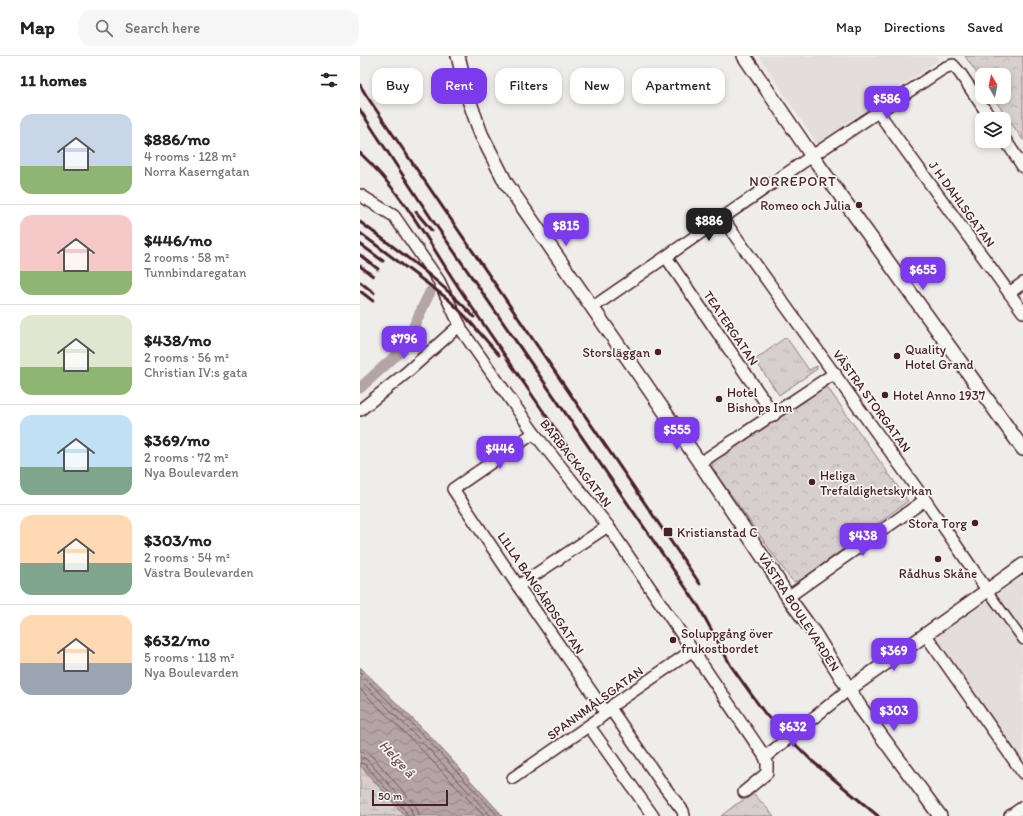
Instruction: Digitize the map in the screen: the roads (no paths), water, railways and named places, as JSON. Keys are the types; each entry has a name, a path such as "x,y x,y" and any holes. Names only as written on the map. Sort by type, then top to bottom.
{"street":[{"name":"VÄSTRA BOULEVARDEN","path":"458,56 469,100 481,134 506,183 700,463 788,597 814,633 848,690 940,816"},
{"path":"744,56 812,156 1020,441"},
{"path":"593,307 723,219 812,156 944,68 953,65 986,112"},
{"name":"J H DAHLSGATAN","path":"878,112 1023,312"},
{"path":"1011,148 1023,167"},
{"name":"BARBACKAGATAN","path":"360,195 394,216 439,281 463,332 534,433 608,526 765,757"},
{"name":"VÄSTRA STORGATAN","path":"723,219 926,500 1023,640"},
{"name":"TEATERGATAN","path":"666,257 774,415"},
{"path":"1009,292 1023,283"},
{"path":"360,410 406,373 460,324"},
{"path":"700,463 835,373"},
{"name":"LILLA BANGÅRDSGATAN","path":"534,433 453,489 518,586 608,711 683,811 684,816"},
{"path":"788,597 926,500"},
{"path":"518,586 608,526"},
{"path":"744,792 767,773 767,763 765,757 848,690 1023,565"},
{"path":"925,634 1023,773"},
{"name":"SPANNMÅLSGATAN","path":"512,778 589,726 608,711 613,705 693,650"},
{"path":"589,726 653,816"},
{"path":"1010,816 1023,807"}],"water":[{"name":"Helge å","path":"360,667 428,734 503,816 405,816 360,765"}],"waterway":[{"path":"360,388 403,349 430,292"}],"railway":[{"path":"360,85 700,584"},
{"path":"360,110 431,218 699,607 731,666 766,715 812,761 878,816"},
{"path":"360,153 388,182 412,214 455,282 583,470"},
{"path":"416,212 432,231"},
{"path":"360,222 405,255 434,279 474,317"},
{"path":"360,233 448,299 499,355"},
{"path":"360,244 383,261"},
{"path":"360,255 378,269"},
{"path":"360,266 373,276"},
{"path":"360,282 374,293"},
{"path":"360,291 373,301"}],"place":[{"name":"Romeo och Julia","path":"859,205"},
{"name":"Storsläggan","path":"658,352"},
{"name":"Quality Hotel Grand","path":"897,356"},
{"name":"Hotel Anno 1937","path":"885,395"},
{"name":"Hotel Bishops Inn","path":"719,399"},
{"name":"Heliga Trefaldighetskyrkan","path":"812,482"},
{"name":"Stora Torg","path":"975,523"},
{"name":"Kristianstad C","path":"668,532"},
{"name":"Rådhus Skåne","path":"938,559"},
{"name":"Soluppgång över frukostbordet","path":"673,640"}],"district":[{"name":"NORREPORT","path":"793,181"}]}
